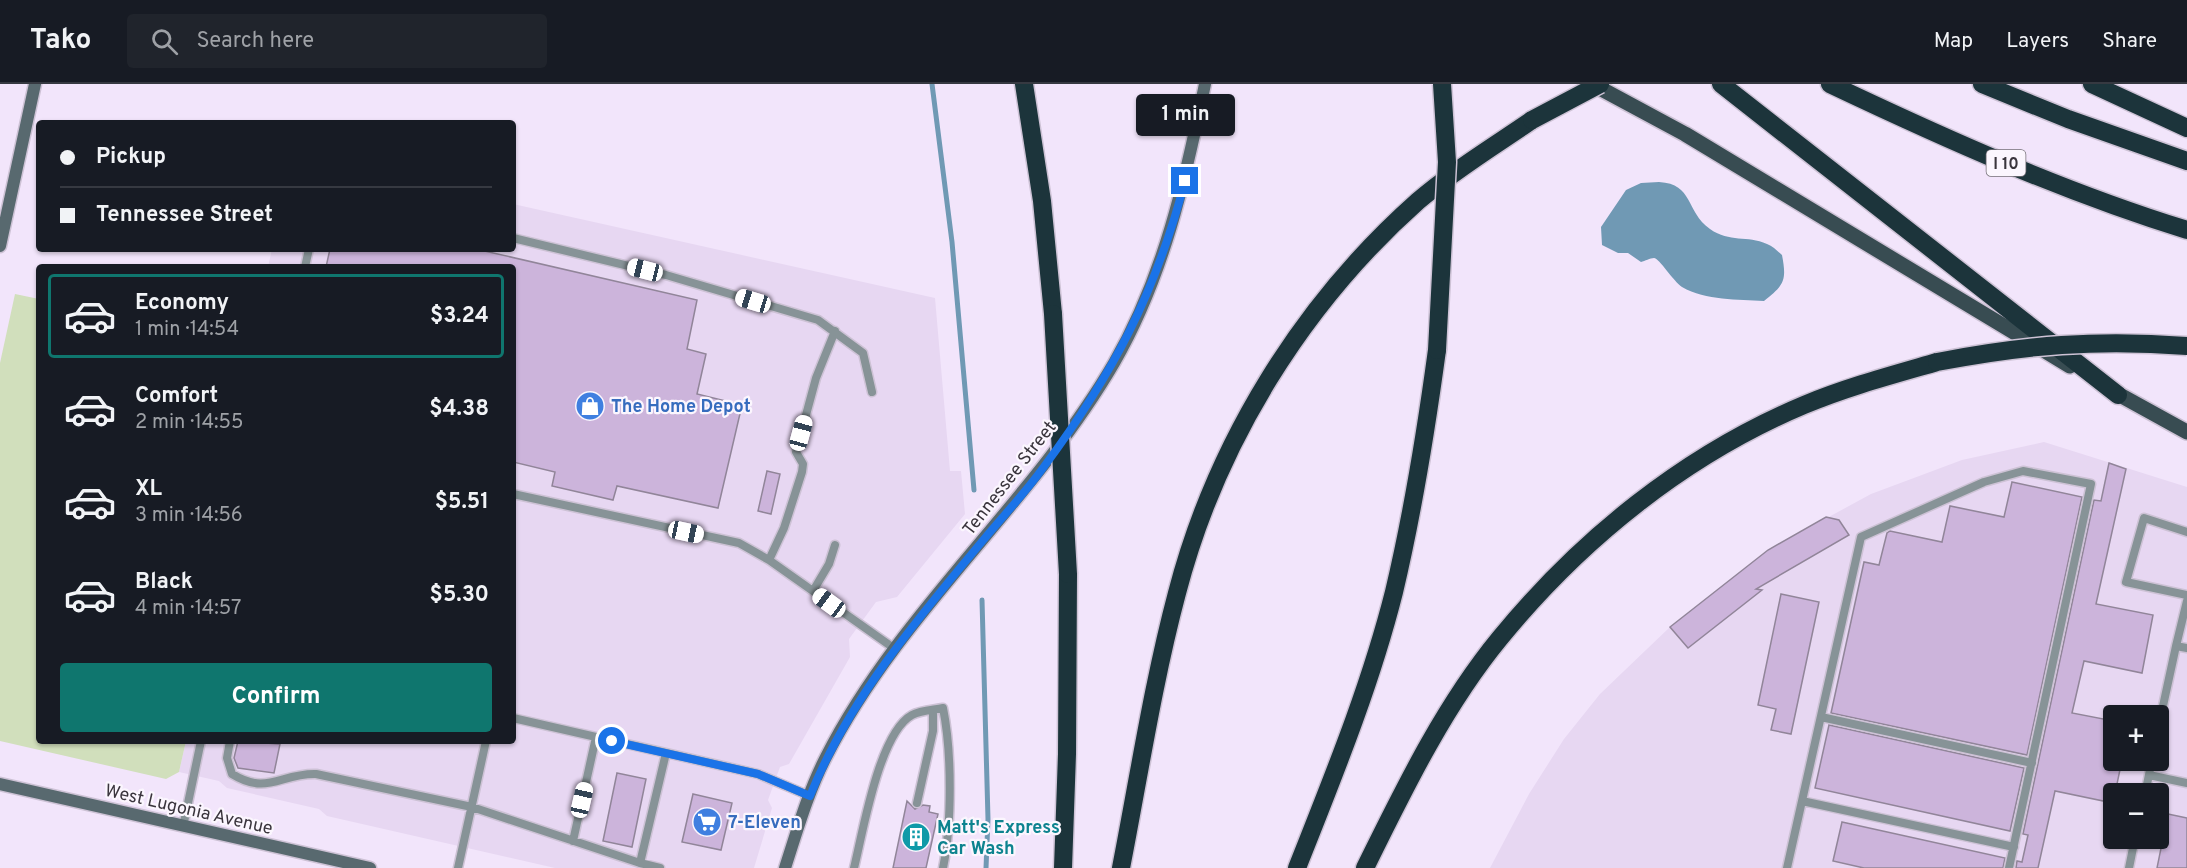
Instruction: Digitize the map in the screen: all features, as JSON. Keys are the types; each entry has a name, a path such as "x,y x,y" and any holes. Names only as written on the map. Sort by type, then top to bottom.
{"highway":[{"path":"1024,84 1042,201 1053,314 1068,574 1067,754 1063,868"},
{"path":"1297,868 1371,670 1394,592 1424,443 1437,350 1447,162 1442,84"},
{"path":"1121,868 1177,592 1201,517 1222,465 1252,407 1289,347 1370,246 1419,200 1471,160 1532,120 1600,84"},
{"path":"1721,84 2118,395"},
{"name":"I 10","path":"1830,84 1948,140 2099,200 2187,230"},
{"path":"1982,84 2068,119 2187,161"},
{"path":"2092,84 2187,128"},
{"path":"1365,868 1404,789 1442,722 1499,639 1553,578 1614,521 1704,456 1751,430 1803,406 1864,382 1937,362 2001,350 2068,343 2133,342 2187,346"}],"main road":[{"path":"0,246 35,84"},
{"name":"Tennessee Street","path":"785,868 825,758 847,720 895,650 1042,470 1088,404 1134,327 1170,236 1205,84"},
{"path":"1592,84 1685,134 2118,395 2187,432"},
{"name":"West Lugonia Avenue","path":"0,784 370,868"}],"lane":[{"path":"516,239 677,279 819,320 862,353 872,392"},
{"path":"769,560 784,528 802,472 803,464 796,452 816,378 836,332"},
{"path":"1787,868 1861,537 1984,482 2023,471 2091,484 2009,868"},
{"path":"516,495 739,543 769,560 895,650"},
{"path":"2187,532 2144,518 2126,582 2187,595"},
{"path":"813,591 830,564 835,545"},
{"path":"2163,705 2187,602"},
{"path":"2176,646 2187,648"},
{"path":"854,868 879,764 902,725 910,716 943,708 948,730 948,832 943,868"},
{"path":"917,803 933,731 933,710"},
{"path":"1821,717 2032,763"},
{"path":"516,719 758,774 810,796"},
{"path":"573,841 596,737"},
{"path":"183,827 200,744"},
{"path":"229,744 227,758 232,774 256,785 265,785 303,774 316,774 472,807 660,868"},
{"path":"458,868 485,744"},
{"path":"640,863 666,753"},
{"path":"2147,783 2150,771"},
{"path":"2149,775 2187,783"},
{"path":"1802,801 2014,847"},
{"path":"2129,868 2133,849"}],"shaded area":[{"path":"516,205 935,298 950,471 961,471 965,514 897,597 876,602 849,639 850,657 789,764 780,767 768,800 772,808 754,868 555,868 327,816 319,809 227,788 219,781 179,772 185,744 516,744 516,264 269,264 271,252 516,252"},
{"path":"2044,442 2187,487 2187,868 1490,868 1529,794 1564,739 1600,694 1670,627 1768,550 1871,494 1962,460"}],"green space":[{"path":"15,294 36,298 36,744 185,744 179,772 166,779 0,741 0,363"}],"water":[{"path":"1641,183 1670,184 1684,193 1696,214 1710,229 1732,238 1760,241 1782,255 1784,277 1776,291 1764,301 1701,295 1682,287 1656,259 1641,262 1628,253 1618,253 1602,245 1601,227 1626,190"}],"building":[{"name":"The Home Depot","path":"329,252 489,252 697,300 687,349 706,354 697,394 742,405 718,508 617,486 613,500 552,486 555,472 516,463 516,264 327,264"},
{"path":"2109,463 2126,469 2096,604 2153,615 2142,673 2084,661 2072,713 2103,719 2103,771 2120,771 2117,783 2103,783 2103,801 2055,791 2038,868 2016,868 2017,861 2022,862 2028,835 2023,834 2094,500 2101,501"},
{"path":"767,471 780,474 771,514 758,511"},
{"path":"2012,482 2082,497 2027,755 1831,713 1864,562 1879,565 1887,533 1890,531 1942,542 1950,506 2004,517"},
{"path":"1826,517 1839,520 1849,535 1756,589 1762,590 1688,648 1670,627 1768,550"},
{"path":"1781,594 1819,602 1791,734 1771,730 1776,709 1758,705"},
{"path":"1829,725 2024,768 2010,831 1815,788"},
{"path":"237,744 280,744 274,773 238,768 234,758"},
{"path":"617,773 646,779 632,847 603,841"},
{"name":"7-Eleven","path":"693,794 732,803 721,850 682,842"},
{"name":"Matt's Express Car Wash","path":"907,801 915,809 923,805 930,806 929,812 938,814 926,868 893,868"},
{"path":"2169,814 2187,818 2187,868 2157,868 2161,849 2169,849"},
{"path":"1842,822 2005,858 2003,868 1864,868 1833,861"}],"waterway":[{"path":"932,84 952,242 974,490"},
{"path":"982,600 988,819 986,868"}],"place":[{"name":"The Home Depot","path":"590,406"},
{"name":"7-Eleven","path":"707,822"},
{"name":"Matt's Express Car Wash","path":"916,837"}],"route":[{"path":"612,741 758,774 810,796 825,758 847,720 895,650 1042,470 1113,364 1134,327 1152,287 1170,236 1185,181"}]}
